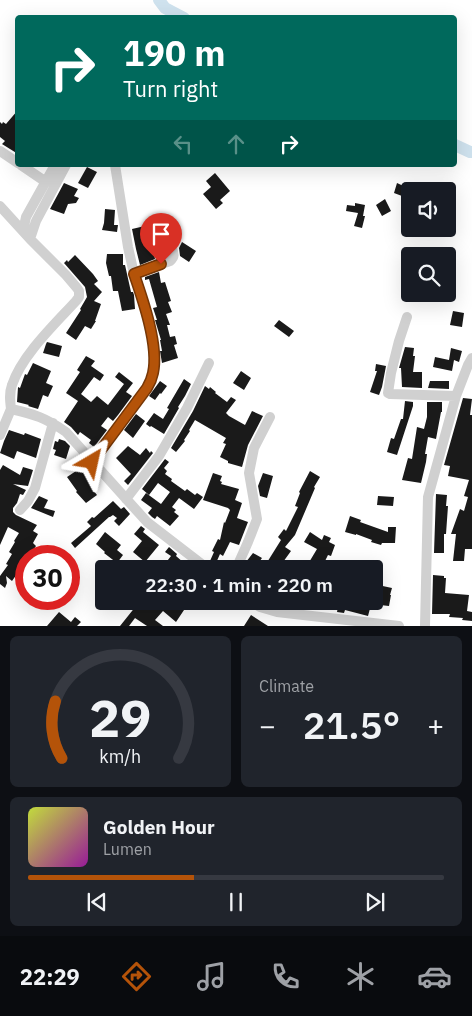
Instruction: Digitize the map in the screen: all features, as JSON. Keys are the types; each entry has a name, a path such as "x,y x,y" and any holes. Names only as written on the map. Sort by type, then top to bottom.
{"street":[{"path":"0,151 15,161"},
{"path":"24,167 46,182"},
{"path":"27,235 26,217 54,167"},
{"path":"27,235 65,167"},
{"path":"92,462 147,388 153,374 154,364 153,342 128,247 115,167"},
{"path":"0,206 66,275 78,291 76,301 26,359 20,369 11,386 11,409 0,435"},
{"path":"134,274 170,261 174,254 172,248"},
{"path":"407,317 399,342 388,393 456,396"},
{"path":"424,626 428,497 456,396 472,358"},
{"path":"126,499 159,456 187,408 209,363"},
{"path":"11,409 42,417 66,432 147,522 196,560"},
{"path":"240,560 256,519 249,473 254,448 270,417"},
{"path":"20,510 28,501 35,488 53,423"},
{"path":"270,610 399,626"}],"building":[{"path":"15,114 15,152 2,144 5,141 0,137 0,122 6,124"},
{"path":"87,167 97,172 88,188 78,183"},
{"path":"215,173 230,191 220,200 223,203 216,209 203,194 211,187 206,181"},
{"path":"64,183 78,189 74,196 79,198 76,203 68,204 64,214 50,209"},
{"path":"397,183 401,185 401,196 394,193"},
{"path":"385,199 391,211 382,216 376,205"},
{"path":"355,203 365,205 362,228 354,226 358,213 346,211 347,205 355,206"},
{"path":"105,209 115,210 114,225 118,225 117,232 102,230"},
{"path":"162,224 167,243 165,247 167,255 163,256 154,234 150,236 155,259 140,265 132,229 145,226 145,229"},
{"path":"182,242 196,251 189,262 180,256 179,248"},
{"path":"107,254 123,254 123,265 125,265 131,292 134,295 135,309 122,311 118,291 113,291 111,276 109,276 106,263"},
{"path":"75,255 93,274 98,281 94,284 102,292 94,301 101,304 96,321 91,329 85,326 76,340 66,333 87,297 85,287 64,263 67,260 68,262"},
{"path":"159,272 161,283 165,282 171,301 168,302 172,312 166,314 170,325 167,325 170,337 175,336 177,344 174,345 178,358 162,363 161,340 153,308 157,307 149,279 145,280 145,277"},
{"path":"453,311 464,313 462,327 450,325"},
{"path":"279,320 294,331 289,337 274,326"},
{"path":"47,342 62,346 59,357 43,353"},
{"path":"405,347 414,348 413,372 422,372 422,388 402,387 401,368 399,368"},
{"path":"451,348 462,351 459,362 454,360 452,371 433,367 435,357 449,360"},
{"path":"86,356 95,361 91,366 104,375 100,381 94,377 81,394 91,402 97,396 108,405 124,384 115,377 119,372 133,383 126,392 132,396 113,421 108,417 101,426 107,430 94,447 89,443 91,440 80,432 78,435 64,422 78,401 66,393 80,372 77,370"},
{"path":"33,363 51,371 46,383 53,386 48,397 43,395 38,409 17,402 18,387 20,388 25,374 27,375"},
{"path":"376,364 386,366 379,395 370,392 377,371 375,371"},
{"path":"241,371 251,378 244,390 233,383"},
{"path":"184,379 191,384 164,434 146,424 154,413 163,419 169,409 167,408"},
{"path":"160,381 167,386 155,400 149,396"},
{"path":"430,381 449,381 449,389 428,388"},
{"path":"205,386 209,389 210,387 227,402 231,397 236,400 226,413 245,425 252,411 263,416 248,445 242,467 228,463 228,461 220,457 226,444 223,443 226,438 195,420 185,441 176,452 171,448"},
{"path":"463,398 472,399 470,415 472,415 472,549 465,549 464,561 453,561 456,534 451,534 460,509 464,511 468,497 464,496 469,480 448,476 450,466 444,465"},
{"path":"405,401 413,402 413,406 397,455 387,452 391,438 394,439 401,419 403,419"},
{"path":"427,402 442,402 442,412 436,439 428,437 425,454 427,454 426,462 421,483 402,480 408,458 412,459 417,427 424,429 427,417"},
{"path":"136,414 145,421 133,438 124,430"},
{"path":"9,430 41,439 36,458 17,451 14,459 0,453"},
{"path":"59,439 65,441 70,446 66,459 54,455 56,450 53,449 55,441 58,442"},
{"path":"128,446 140,455 146,448 150,453 151,451 153,453 128,485 124,481 131,474 116,458"},
{"path":"165,459 169,462 164,468 167,471 165,474 172,479 171,481 185,491 187,489 195,495 197,493 203,497 194,509 179,498 172,507 179,516 170,526 157,516 155,519 152,517 148,513 152,508 141,500 146,493 161,504 170,492 158,483 149,495 142,489"},
{"path":"3,465 20,475 23,467 33,470 28,486 13,484 26,490 23,495 20,494 13,512 37,525 33,531 38,534 33,543 35,545 15,545 15,577 12,581 6,576 7,583 5,588 0,584 0,576 8,565 6,564 12,554 9,552 19,533 8,527 0,545 0,470"},
{"path":"82,467 96,487 93,490 97,495 86,503 76,492 67,477"},
{"path":"310,471 320,477 314,487 295,535 285,547 291,551 284,560 268,560 281,540 278,537 284,529 286,531 298,507 295,506 299,492"},
{"path":"213,473 222,476 221,484 239,489 235,500 242,503 237,518 248,522 239,545 230,542 223,556 220,554 217,560 210,560 214,552 212,551 218,539 220,540 224,522 230,510 203,500"},
{"path":"263,473 273,476 267,498 260,496 258,486"},
{"path":"436,494 447,495 446,506 448,506 446,534 444,534 444,553 434,553"},
{"path":"39,496 48,500 44,508 55,511 53,517 31,508"},
{"path":"378,496 394,497 393,506 377,505"},
{"path":"113,501 121,509 124,507 130,514 119,526 114,521 117,518 113,515 109,517 78,545 73,545 71,543 91,526 87,522 92,517 94,518"},
{"path":"350,516 361,520 360,522 388,532 388,527 396,527 395,543 382,543 381,545 356,534 345,532"},
{"path":"141,526 145,529 143,532 159,545 147,560 143,560 133,552 142,541 134,534"},
{"path":"105,532 121,545 117,550 123,555 119,560 113,560 96,544"},
{"path":"310,532 322,540 324,535 331,538 329,542 335,545 331,556 328,555 326,560 310,560 317,549 304,542"},
{"path":"169,547 181,560 168,560 171,556 165,552"},
{"path":"253,553 262,558 261,560 248,560"},
{"path":"433,575 446,578 445,593 469,595 467,611 472,612 472,621 449,617 450,614 432,614"},
{"path":"383,586 392,588 389,606 383,605"},
{"path":"133,610 184,610 176,622 163,611 155,620 163,626 147,626 135,618 129,626 120,626"},
{"path":"337,610 345,610 344,613 337,612"},
{"path":"345,610 370,610 368,616"},
{"path":"59,612 71,622 75,617 81,622 77,626 47,626"},
{"path":"251,615 268,626 244,626"}],"waterway":[{"path":"159,0 165,8 178,15"},
{"path":"457,146 472,152"}],"route":[{"path":"92,462 151,381 154,364 153,342 142,297 134,274 161,264"}]}
